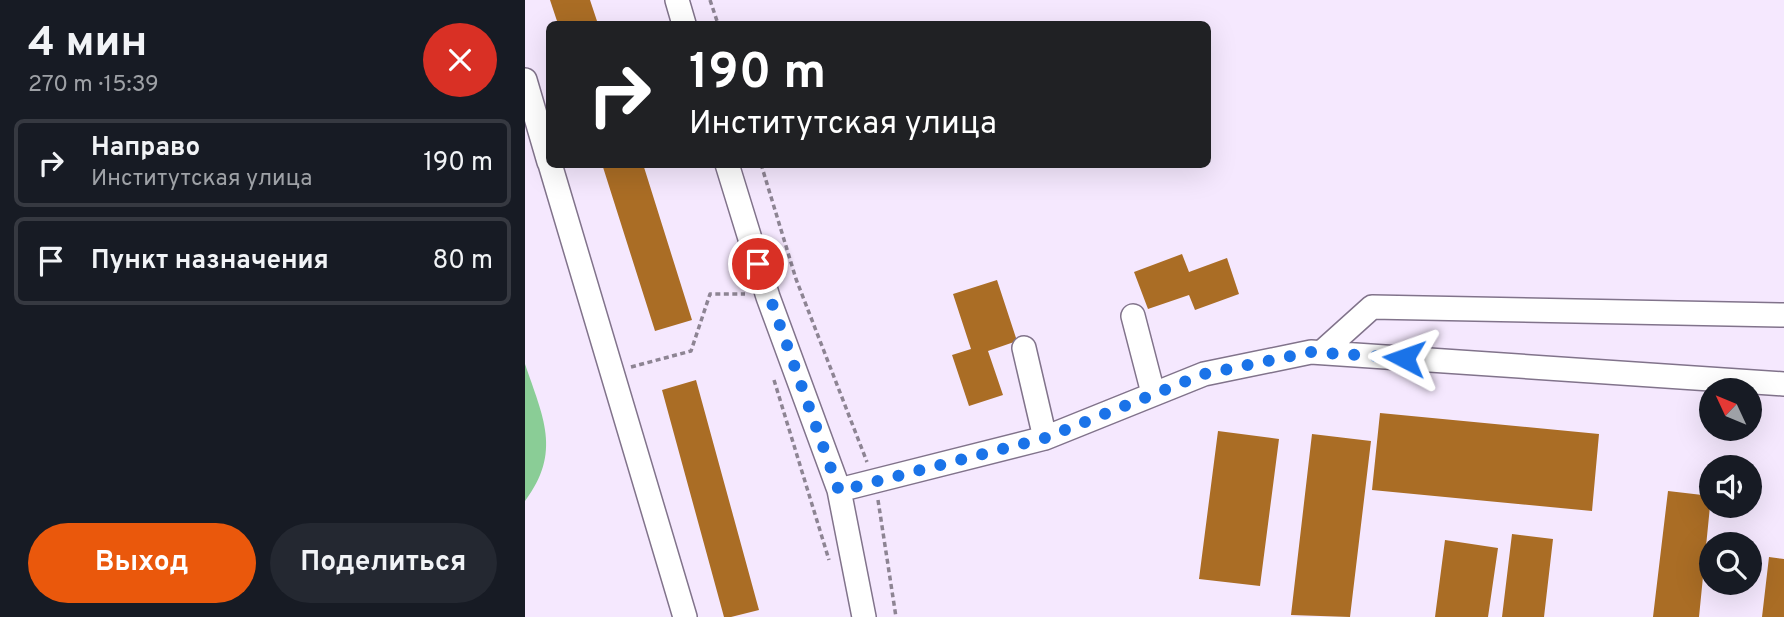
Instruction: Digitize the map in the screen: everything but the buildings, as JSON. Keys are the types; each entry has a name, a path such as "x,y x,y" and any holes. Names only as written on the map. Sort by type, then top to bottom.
{"street":[{"path":"677,0 683,21"},
{"path":"525,80 546,150"},
{"path":"551,168 685,617"},
{"path":"728,168 768,297 839,491 864,617"},
{"path":"1322,352 1371,307 1784,315"},
{"path":"1133,316 1153,393"},
{"path":"1024,348 1045,438"},
{"path":"839,491 1045,438 1204,374 1311,352 1784,384"}],"path":[{"path":"711,0 717,21"},
{"path":"762,168 796,279 875,481 896,617"},
{"path":"612,372 691,351 710,295 747,294"}],"green space":[{"path":"525,364 543,418 546,450 536,483 525,501"}],"route":[{"path":"758,264 839,491 1045,438 1204,374 1311,352 1404,358"}]}
